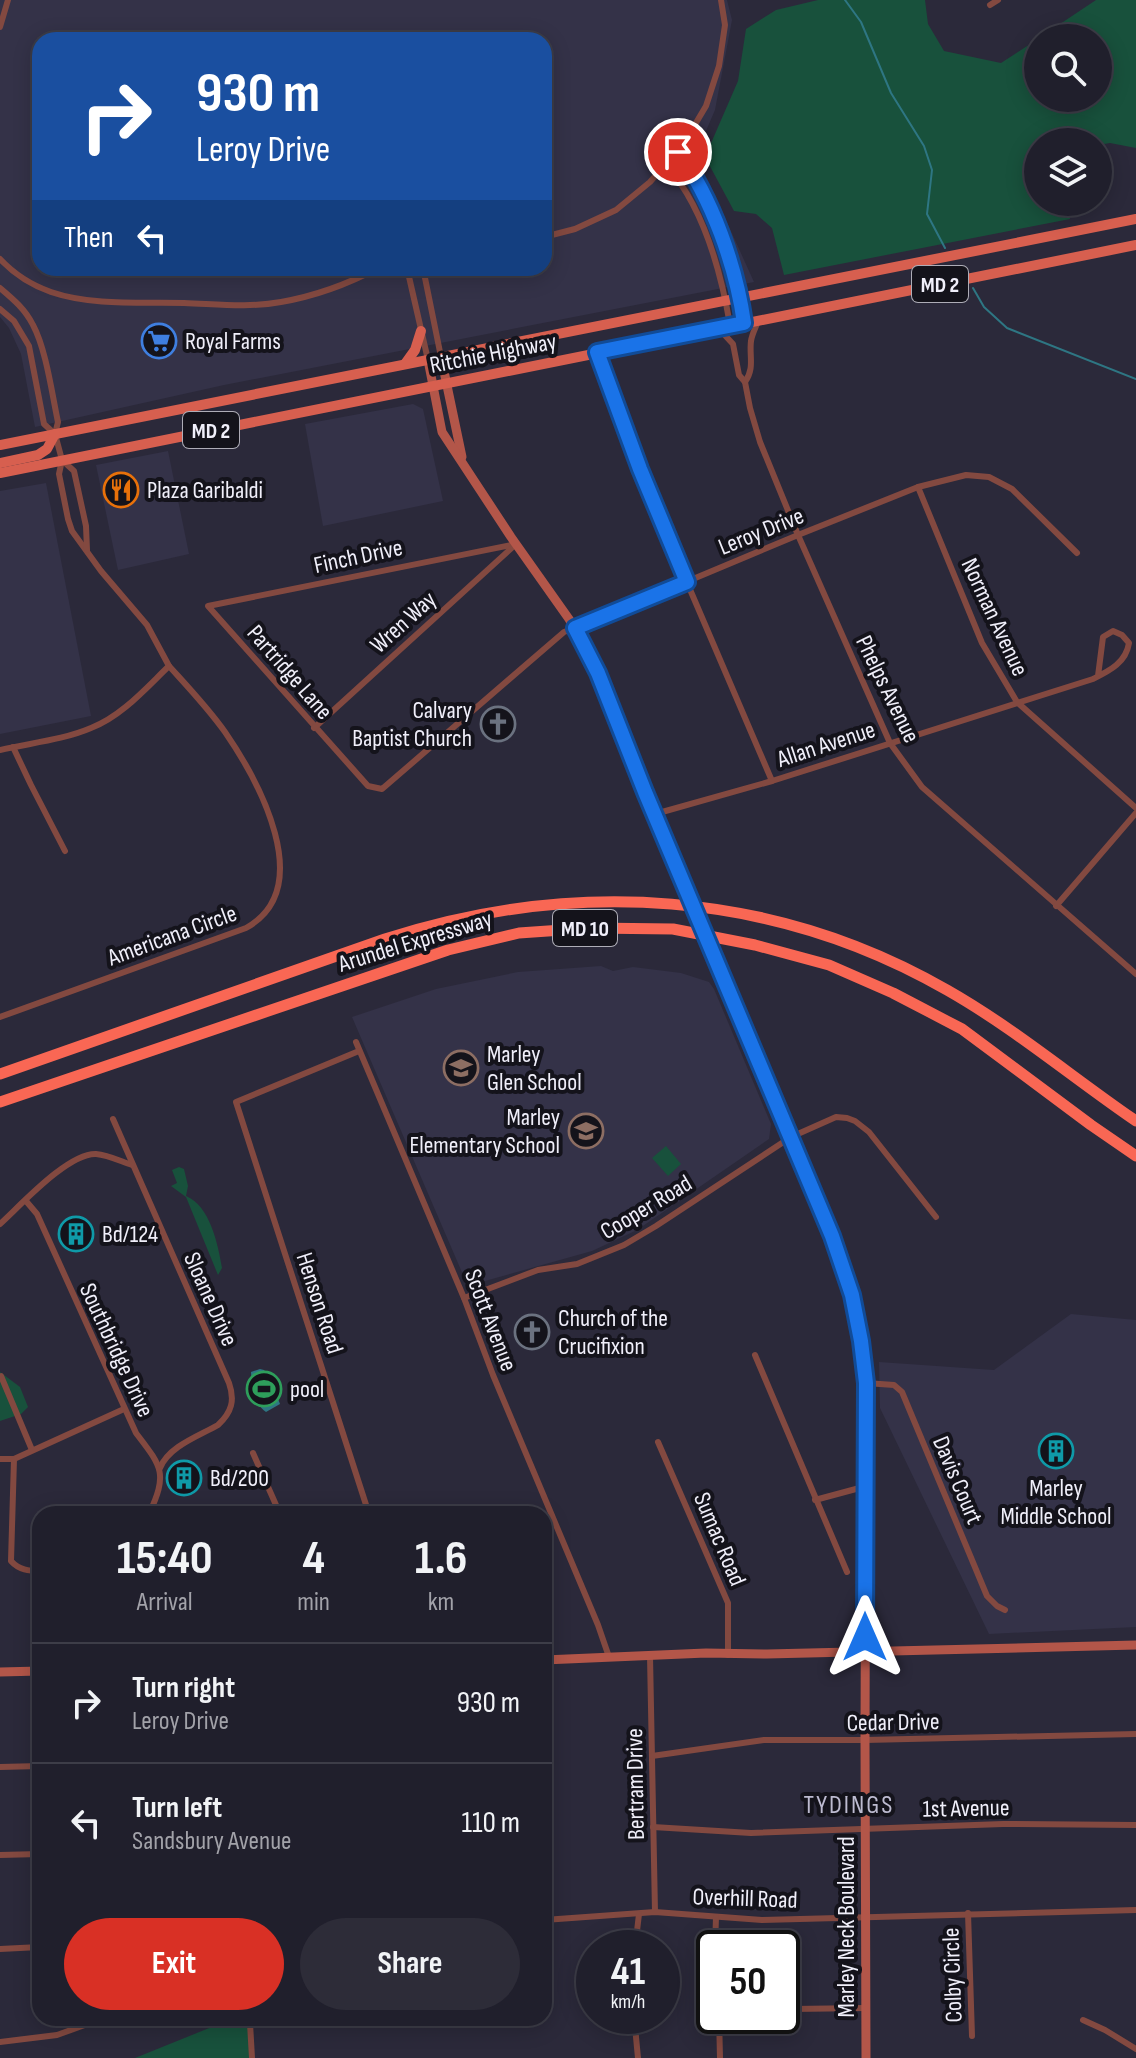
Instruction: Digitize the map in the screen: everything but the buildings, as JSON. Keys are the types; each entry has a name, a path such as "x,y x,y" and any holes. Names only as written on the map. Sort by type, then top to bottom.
{"highway":[{"name":"Arundel Expressway","path":"0,1074 432,925 481,913 549,904 623,901 689,906 760,917 811,930 875,954 926,978 972,1005 1136,1121"},
{"name":"Arundel Expressway","path":"0,1102 448,950 519,933 591,928 673,929 755,945 829,965 893,993 962,1029 1136,1156"}],"main road":[{"name":"Ritchie Highway","path":"0,445 1136,219"},
{"name":"Ritchie Highway","path":"0,473 1136,245"},
{"path":"405,364 415,350 421,331"},
{"path":"441,357 464,465"},
{"name":"Marley Neck Boulevard","path":"428,360 442,432 575,628 598,673 832,1236 852,1295 866,1383 866,2058"},
{"path":"0,463 38,455 47,449 55,434"},
{"path":"552,1660 706,1653 728,1655 1136,1645"},
{"path":"0,1672 32,1671"}],"street":[{"path":"0,27 1,15 8,0"},
{"path":"552,235 575,229 616,210 635,196 678,152 706,106 719,66 725,25 721,0"},
{"path":"990,5 998,0"},
{"path":"678,152 698,184 733,268 744,323"},
{"path":"666,165 684,187 703,228 720,271 730,325"},
{"path":"0,259 34,285 66,296 110,301 235,305 279,303 360,276"},
{"path":"409,276 428,360"},
{"path":"425,276 441,357"},
{"name":"Americana Circle","path":"0,288 23,309 40,340 58,422 55,434 62,460 59,474 72,531 147,625 169,666 223,730 259,792 277,841 281,863 280,880 271,906 263,917 236,932 0,1017"},
{"name":"Americana Circle","path":"0,309 14,321 29,346 44,424 55,434"},
{"name":"Phelps Avenue","path":"745,382 751,369 751,341 759,320"},
{"name":"Phelps Avenue","path":"718,328 733,344 739,375 745,382 760,442 890,743 922,787 1136,974"},
{"path":"597,352 640,469 772,781"},
{"name":"Americana Circle","path":"62,460 74,471 86,526 87,550"},
{"name":"Leroy Drive","path":"382,789 564,632 918,487 966,475 989,477 1012,489 1077,553"},
{"name":"Norman Avenue","path":"918,487 982,643 1017,702 1136,810"},
{"name":"Finch Drive","path":"208,606 516,544"},
{"name":"Wren Way","path":"314,728 516,544"},
{"name":"Partridge Lane","path":"208,606 368,786 382,789"},
{"name":"Allan Avenue","path":"655,814 772,781 1098,676 1107,673 1128,652 1129,643 1122,635 1113,631 1103,637 1098,676"},
{"path":"0,750 101,724 169,666"},
{"path":"13,747 65,851"},
{"path":"1056,906 1136,810"},
{"name":"Scott Avenue","path":"356,1042 548,1506"},
{"name":"Henson Road","path":"359,1051 236,1102 366,1506"},
{"name":"Cooper Road","path":"464,1298 538,1270 577,1264 624,1245 791,1137 836,1117 855,1121 869,1132 936,1217"},
{"name":"Sloane Drive","path":"113,1119 229,1383 233,1399 225,1419 172,1451 160,1468"},
{"path":"0,1224 61,1169 84,1155 96,1154 132,1165"},
{"name":"Southbridge Drive","path":"26,1201 37,1214 136,1433 160,1468"},
{"path":"755,1355 847,1572"},
{"path":"1,1376 32,1450"},
{"name":"Davis Court","path":"866,1383 894,1385 902,1392 987,1596 1005,1610"},
{"path":"0,1459 14,1459 124,1409"},
{"name":"Sumac Road","path":"658,1442 728,1603 728,1655"},
{"path":"253,1453 276,1506"},
{"path":"14,1459 11,1561 19,1568 32,1571"},
{"path":"153,1506 159,1493 160,1468"},
{"path":"815,1500 867,1486"},
{"name":"Scott Avenue","path":"552,1515 609,1657"},
{"name":"Bertram Drive","path":"650,1656 655,1912"},
{"name":"Cedar Drive","path":"652,1756 764,1740 1136,1734"},
{"path":"0,1767 32,1766"},
{"name":"1st Avenue","path":"653,1827 751,1833 1003,1824 1136,1825"},
{"path":"0,1855 32,1854"},
{"name":"Overhill Road","path":"552,1919 655,1912 762,1920 1136,1910"},
{"name":"Colby Circle","path":"968,1913 972,2036"},
{"path":"637,1930 639,1914"},
{"path":"716,1917 716,1930"},
{"path":"0,1949 32,1947"},
{"path":"800,2009 866,2008"},
{"path":"1083,2020 1136,2049"},
{"path":"0,2042 57,2035 82,2026"},
{"path":"250,2026 252,2058"},
{"path":"636,2034 638,2058"},
{"path":"719,2034 720,2058"}],"shaded area":[{"path":"0,0 727,0 732,20 715,110 696,154 754,282 224,385 35,427 21,354 0,317"},
{"path":"413,404 423,409 443,501 323,526 305,424"},
{"path":"168,451 189,554 118,570 96,465"},
{"path":"46,483 91,716 0,734 0,491"},
{"name":"Marley Elementary School","path":"601,966 613,971 633,967 681,973 709,982 771,1124 769,1139 637,1230 592,1251 474,1284 464,1277 352,1017 436,989 518,972"},
{"path":"1071,1314 1136,1320 1136,1627 989,1634 880,1408 879,1362 994,1370"}],"green space":[{"path":"818,0 925,0 928,24 944,51 1001,63 1024,48 1024,112 1112,112 1112,24 1060,24 1096,0 1136,0 1136,148 1112,143 1112,128 1024,128 1024,216 1069,216 1070,219 784,275 772,228 756,214 734,211 705,157 738,81 746,29 776,10"},
{"path":"666,1146 681,1164 668,1176 652,1158"},
{"path":"179,1167 184,1169 188,1186 186,1196 201,1208 212,1227 222,1268 218,1275 186,1197 171,1186 177,1183 172,1170"},
{"path":"0,1372 20,1387 28,1407 21,1414 0,1421"},
{"path":"214,2026 248,2026 250,2058 135,2058"}],"water":[{"name":"pool","path":"260,1369 271,1380 280,1404 266,1412 256,1399 252,1383 251,1372"}],"waterway":[{"path":"845,0 861,22 891,93 924,146 932,170 927,214 945,248"},
{"path":"973,288 984,307 1007,328 1136,379"}],"place":[{"name":"Royal Farms","path":"159,341"},
{"name":"Plaza Garibaldi","path":"121,490"},
{"name":"Calvary Baptist Church","path":"498,724"},
{"name":"Marley Glen School","path":"461,1068"},
{"name":"Marley Elementary School","path":"586,1131"},
{"name":"Bd/124","path":"76,1234"},
{"name":"Church of the Crucifixion","path":"532,1332"},
{"name":"pool","path":"264,1389"},
{"name":"Marley Middle School","path":"1056,1451"},
{"name":"Bd/200","path":"184,1478"}],"district":[{"name":"TYDINGS","path":"849,1804"}],"route":[{"path":"678,152 698,184 727,250 741,298 744,323 597,352 640,469 687,582 575,628 598,673 645,792 770,1085 841,1257 852,1295 866,1383 865,1637"}]}
